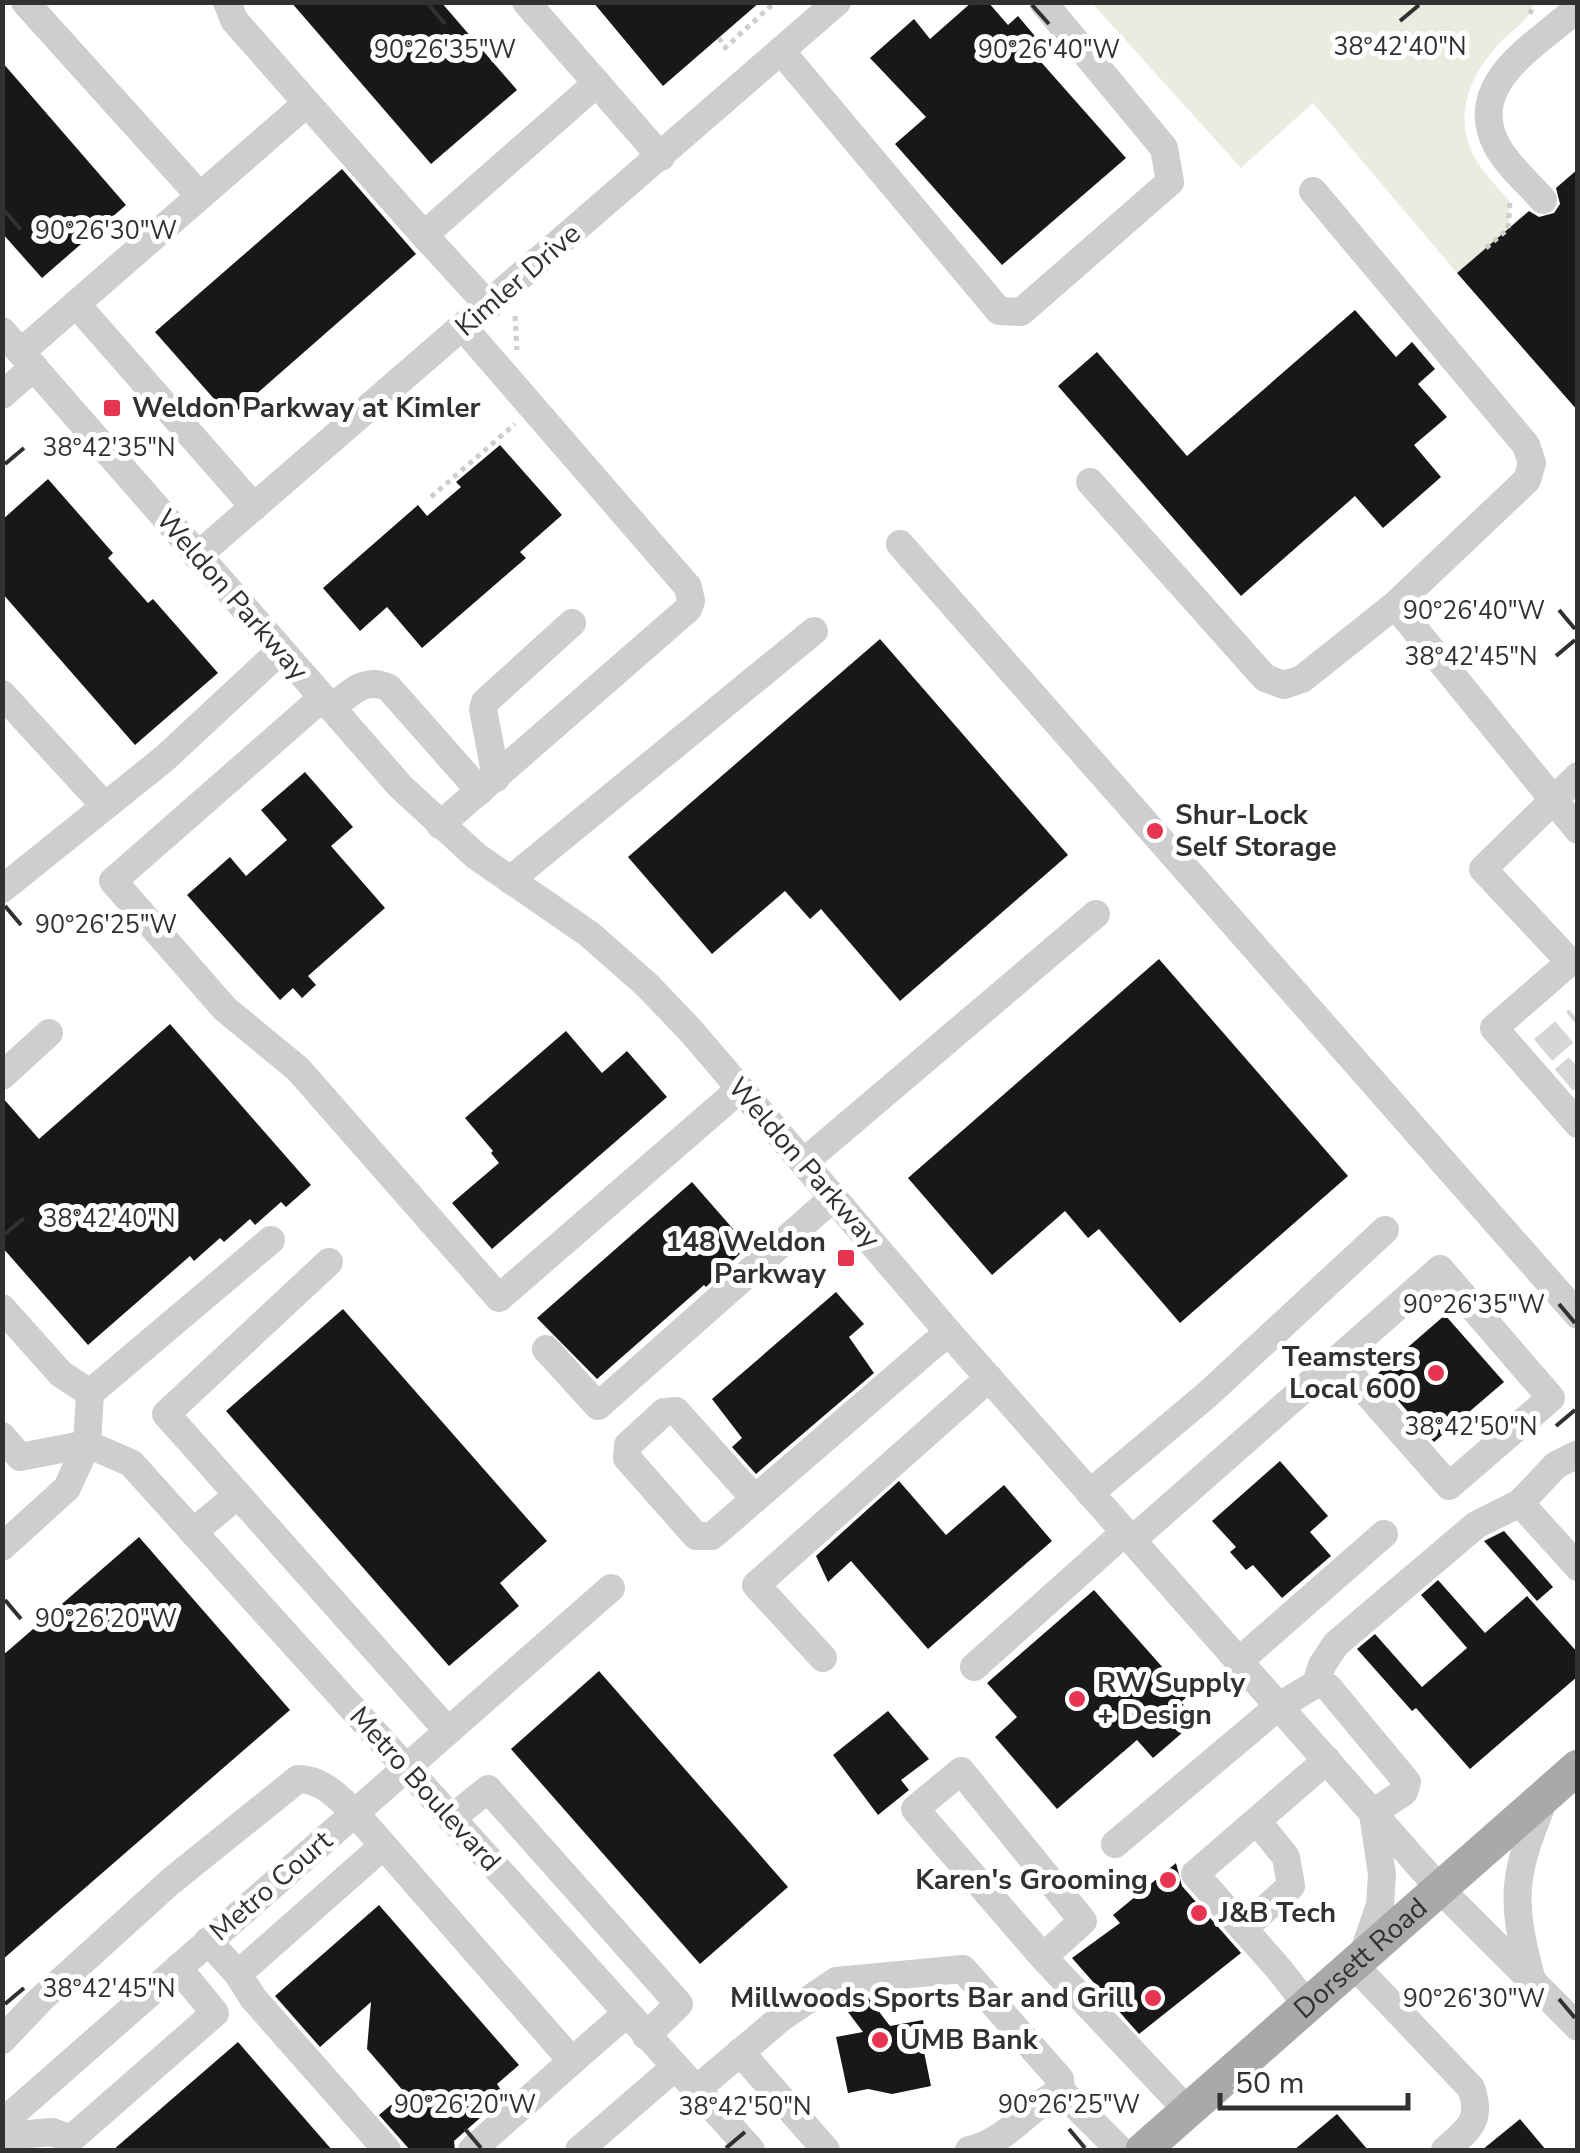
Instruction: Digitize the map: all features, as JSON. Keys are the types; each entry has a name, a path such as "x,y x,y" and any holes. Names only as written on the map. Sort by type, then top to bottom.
{"main road":[{"name":"Dorsett Road","path":"1143,2150 1578,1767"}],"street":[{"path":"25,2 200,196"},
{"path":"227,2 234,20 424,235 502,310"},
{"path":"526,2 662,157"},
{"name":"Kimler Drive","path":"197,556 463,327 502,310 662,157 838,2"},
{"path":"781,52 999,311 1021,312 1170,182 1164,148 1043,2"},
{"path":"1543,200 1499,150 1490,130 1488,111 1493,88 1506,69 1567,17"},
{"path":"424,235 596,83"},
{"path":"2,394 19,350 308,103"},
{"path":"1090,482 1265,678 1284,685 1302,678 1395,605 1527,480 1532,463 1526,445 1313,191"},
{"path":"76,304 254,506"},
{"path":"440,825 688,609 691,601 688,587 463,327"},
{"name":"Weldon Parkway","path":"19,350 280,651 440,825 588,934 647,984 948,1333 1440,1889 1578,2027"},
{"path":"900,544 1578,1316"},
{"path":"1395,605 1564,796 1578,830"},
{"path":"488,784 482,709 485,702 572,623"},
{"path":"510,880 814,632"},
{"path":"2,889 164,758 280,651"},
{"path":"488,784 389,688 376,682 366,683 327,703 113,881 225,1010 298,1069 500,1298 740,1089"},
{"path":"2,694 105,806"},
{"path":"1576,1121 1534,1058 1494,1028 1574,966 1483,869 1564,796 1578,776"},
{"path":"804,1162 1096,914"},
{"path":"2,1076 49,1033"},
{"path":"546,1349 598,1406 834,1197"},
{"path":"1090,1492 1208,1394 1384,1230"},
{"path":"2,1547 66,1488 87,1444 90,1394 271,1240"},
{"path":"329,1262 166,1414 448,1730"},
{"path":"974,1667 1440,1269 1551,1398 1449,1486 1336,1359"},
{"path":"2,1308 60,1374 90,1394"},
{"path":"755,1499 676,1410 664,1412 628,1445 627,1458 696,1536 712,1536 948,1333"},
{"path":"823,1658 756,1585 988,1378"},
{"path":"8,1455 87,1444"},
{"name":"Metro Boulevard","path":"87,1444 131,1463 751,2150"},
{"path":"1115,1844 1278,1706 1316,1684 1322,1665 1336,1644 1476,1525 1520,1503 1556,1465 1578,1454"},
{"path":"194,1532 238,1495"},
{"path":"1520,1503 1578,1567"},
{"path":"1239,1662 1384,1534"},
{"name":"Metro Court","path":"2,2123 611,1588"},
{"path":"1316,1684 1328,1687 1407,1782 1404,1792 1373,1813 1382,1874 1380,1905 1358,1961 1471,2088 1478,2107 1472,2126 1445,2150"},
{"path":"1307,2005 1195,1874 1326,1760"},
{"path":"1044,1957 1083,1921 960,1772 915,1809 1044,1957 1187,2110"},
{"path":"2,2040 41,1999 156,1895 284,1787 298,1779 309,1779 332,1792 354,1812 572,2062"},
{"path":"451,1819 488,1789 680,2004 646,2036"},
{"path":"1531,1978 1518,1929 1515,1892 1524,1848 1546,1795"},
{"path":"1243,1929 1291,1886 1286,1856 1257,1821"},
{"path":"238,1974 383,1846"},
{"path":"208,1942 387,2150"},
{"path":"2,2136 52,2132 72,2138 215,2013 178,1968"},
{"path":"697,2089 781,2018 836,1980 963,1969 1060,2079 1061,2091 1120,2150"},
{"path":"472,2150 626,2014"},
{"path":"740,2052 826,2150"},
{"path":"579,2150 674,2068"},
{"path":"969,2150 988,2147 1044,2099 1061,2091"}],"path":[{"path":"719,38 724,48 775,2"},
{"path":"432,497 518,421 520,396 502,310"}],"shaded area":[{"path":"1092,3 1534,3 1524,21 1480,69 1465,112 1468,143 1475,158 1510,202 1508,229 1457,273 1313,103 1241,168"}],"building":[{"path":"291,2 441,2 517,90 431,164"},
{"path":"593,2 760,2 663,86"},
{"path":"972,2 988,2 1008,25 1018,16 1050,54 1041,62 1126,158 1002,265 895,144 926,117 870,58 914,19 930,39"},
{"path":"2,62 126,205 42,278 2,233"},
{"path":"342,169 416,254 230,417 155,332"},
{"path":"1578,169 1578,411 1457,273 1529,211 1539,217 1554,213 1560,204 1556,188"},
{"path":"1355,310 1396,357 1412,342 1435,369 1418,384 1447,417 1414,445 1441,477 1383,528 1355,496 1241,596 1058,386 1097,352 1187,456"},
{"path":"500,445 562,515 520,552 526,558 422,648 387,607 360,631 323,588 418,505 427,516 461,487 456,482"},
{"path":"48,479 113,553 108,558 148,603 153,599 218,673 135,745 2,593 2,520"},
{"path":"880,639 1068,855 900,1001 821,909 810,919 785,891 712,954 628,857"},
{"path":"305,772 353,827 331,846 385,908 308,976 316,985 302,998 293,988 280,1000 187,895 230,857 246,876 287,840 261,810"},
{"path":"1159,959 1348,1176 1180,1323 1099,1229 1088,1238 1065,1211 992,1275 908,1178"},
{"path":"170,1024 311,1185 286,1207 281,1202 255,1225 250,1219 224,1242 220,1238 194,1261 190,1256 88,1345 2,1247 2,1097 39,1139"},
{"path":"566,1031 602,1073 627,1051 667,1097 492,1249 452,1203 499,1163 465,1118"},
{"path":"692,1182 748,1246 706,1287 597,1379 537,1318"},
{"path":"836,1292 864,1324 849,1337 874,1373 756,1474 732,1447 742,1438 712,1399"},
{"path":"343,1309 547,1541 500,1583 519,1606 449,1666 226,1411"},
{"path":"1445,1315 1504,1382 1434,1442 1376,1375"},
{"path":"1280,1461 1328,1516 1310,1532 1331,1556 1282,1598 1253,1565 1246,1570 1230,1552 1236,1547 1212,1521"},
{"path":"899,1481 946,1535 1004,1485 1052,1541 928,1649 851,1561 828,1582 816,1556"},
{"path":"1504,1531 1553,1587 1537,1601 1484,1541"},
{"path":"139,1537 290,1710 2,1960 2,1656"},
{"path":"1438,1580 1485,1633 1527,1596 1578,1653 1578,1676 1470,1769 1357,1649 1375,1634 1422,1687 1467,1648 1421,1595"},
{"path":"1094,1590 1188,1696 1181,1702 1197,1720 1153,1758 1137,1740 1057,1809 995,1737 1017,1717 987,1683"},
{"path":"599,1671 788,1887 700,1964 511,1749"},
{"path":"888,1711 929,1759 901,1780 909,1790 878,1815 833,1755"},
{"path":"1176,1863 1182,1886 1241,1953 1139,2034 1072,1958 1120,1923 1113,1915"},
{"path":"379,1905 519,2065 497,2084 501,2090 475,2113 480,2118 454,2141 455,2150 410,2150 379,2115 405,2093 367,2049 371,2002 320,2047 275,1996"},
{"name":"UMB Bank","path":"867,1996 890,2026 923,2020 922,2042 931,2086 892,2094 868,2089 848,2093 836,2037 863,2032 839,2000"},
{"path":"238,2042 332,2150 113,2150"},
{"path":"1337,2114 1368,2150 1294,2150"},
{"path":"1520,2119 1546,2150 1482,2150"}],"tunnel":[{"path":"1543,1050 1578,1020"},
{"path":"1564,1080 1578,1068"}],"place":[{"name":"Weldon Parkway at Kimler","path":"112,408"},
{"name":"Shur-Lock Self Storage","path":"1155,831"},
{"name":"148 Weldon Parkway","path":"846,1258"},
{"name":"Teamsters Local 600","path":"1436,1373"},
{"name":"RW Supply + Design","path":"1077,1699"},
{"name":"Karen's Grooming","path":"1168,1880"},
{"name":"J&B Tech","path":"1199,1913"},
{"name":"Millwoods Sports Bar and Grill","path":"1153,1998"},
{"name":"UMB Bank","path":"880,2040"}]}
